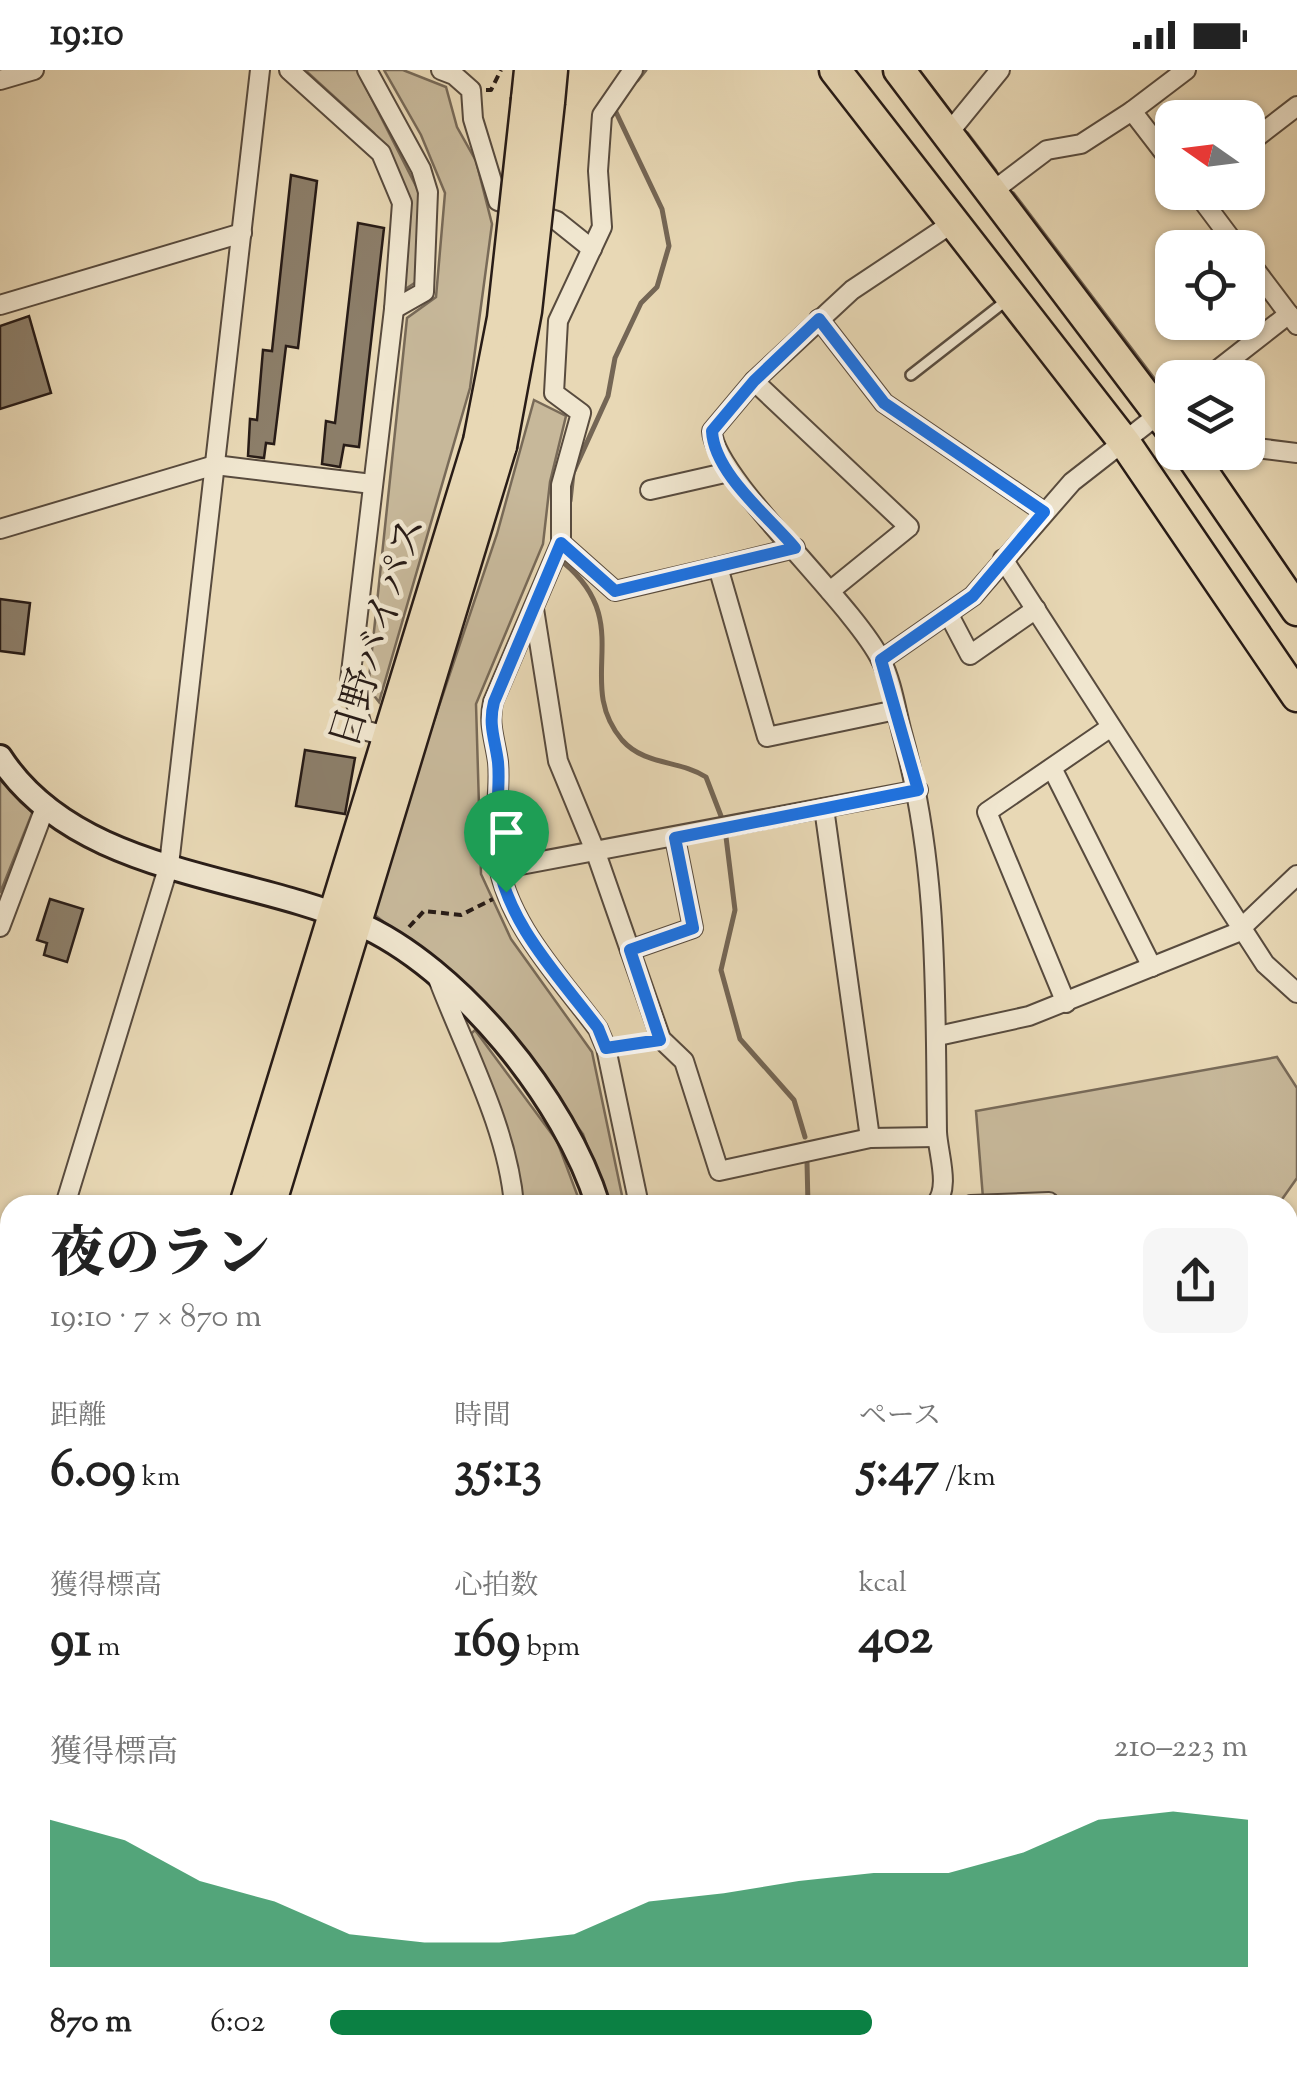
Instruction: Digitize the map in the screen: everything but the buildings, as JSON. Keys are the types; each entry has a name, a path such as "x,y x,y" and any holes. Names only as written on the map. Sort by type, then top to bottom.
{"highway":[{"name":"日野バイパス","path":"249,1195 346,919 490,443 535,90 552,70"},
{"path":"835,70 1125,442 1297,696"},
{"path":"899,70 1155,399"},
{"name":"日野バイパス","path":"273,1195 391,737 490,443"},
{"path":"1200,470 1297,610"}],"street":[{"path":"0,80 34,70"},
{"path":"68,1195 168,865 260,70"},
{"path":"289,70 372,144 392,172 403,221 350,681 363,730 391,737"},
{"path":"367,70 421,169 428,192 424,292 394,309"},
{"path":"441,70 454,74 472,90 473,119 498,201 557,221 592,249"},
{"path":"633,70 602,114 598,171 602,226 558,322 554,393 581,414 562,485 561,543 489,722 498,762 499,869 506,892 521,926 598,1028 606,1048 637,1195"},
{"path":"947,135 1000,70"},
{"path":"993,192 1046,150 1082,144 1186,70"},
{"path":"1265,131 1297,106"},
{"path":"1132,111 1155,141"},
{"path":"938,1195 938,974 918,790 896,710 881,660 830,590 729,472 712,448 712,431 754,381 852,290 954,222"},
{"path":"0,305 242,232"},
{"path":"1234,360 1293,320 1265,283"},
{"path":"819,319 884,403 1044,512"},
{"path":"754,381 908,527 830,590"},
{"path":"881,660 973,596 1072,482 1155,424"},
{"path":"1265,449 1297,454"},
{"path":"0,529 215,465 372,484"},
{"path":"650,490 729,472"},
{"path":"561,543 615,591 795,548"},
{"path":"1002,560 1242,924 1264,964 1297,993"},
{"path":"718,567 768,737 896,710"},
{"path":"534,606 558,761 596,853 660,1040 684,1061 719,1171 870,1138 937,1137"},
{"path":"949,615 970,655 1036,609"},
{"path":"1066,1003 987,812 1111,727"},
{"path":"1,760 46,805 92,836 168,865 346,919 394,942 482,1019 528,1076 568,1138 594,1195"},
{"path":"1052,768 1152,967"},
{"path":"499,869 918,790"},
{"path":"0,927 46,805"},
{"path":"824,808 870,1138"},
{"path":"630,950 693,928 675,838"},
{"path":"938,1036 1066,1003 1236,933 1297,876"},
{"path":"437,976 492,1121 513,1195"}],"lane":[{"path":"911,375 1013,296"}],"path":[{"path":"394,942 424,911 461,916 506,892"},
{"path":"606,1048 660,1040"}],"shaded area":[{"path":"305,70 357,70 422,198 416,282 404,290 411,201 374,133"},
{"path":"384,70 403,70 446,87 457,127 476,161 492,224 470,388 379,702 368,688 407,318 436,297 445,193 421,135"},
{"path":"534,400 566,416 550,482 543,544 476,704 481,874 511,939 592,1052 622,1195 604,1195 583,1134 487,1005 370,911 497,534"},
{"path":"0,780 33,811 0,893"},
{"path":"475,1030 557,1141 577,1195 518,1195 464,1040"},
{"path":"1277,1057 1297,1088 1297,1178 1285,1195 983,1195 976,1111"}],"waterway":[{"path":"637,80 645,70"},
{"path":"918,70 949,111"},
{"path":"570,501 573,473 608,396 615,358 641,303 657,287 669,246 662,209 614,108"},
{"path":"967,134 995,171"},
{"path":"1013,194 1155,381"},
{"path":"564,563 585,586 597,608 608,718 631,748 706,777 721,816"},
{"path":"726,837 735,910 721,970 740,1039 794,1100 805,1137"},
{"path":"807,1162 808,1195"}],"route":[{"path":"819,319 884,403 1044,512 973,596 881,660 918,790 675,838 693,928 630,950 660,1040 606,1048 598,1028 521,926 506,892 496,851 498,762 489,722 561,543 615,591 795,548 729,472 712,448 712,431 754,381 819,319"}]}
